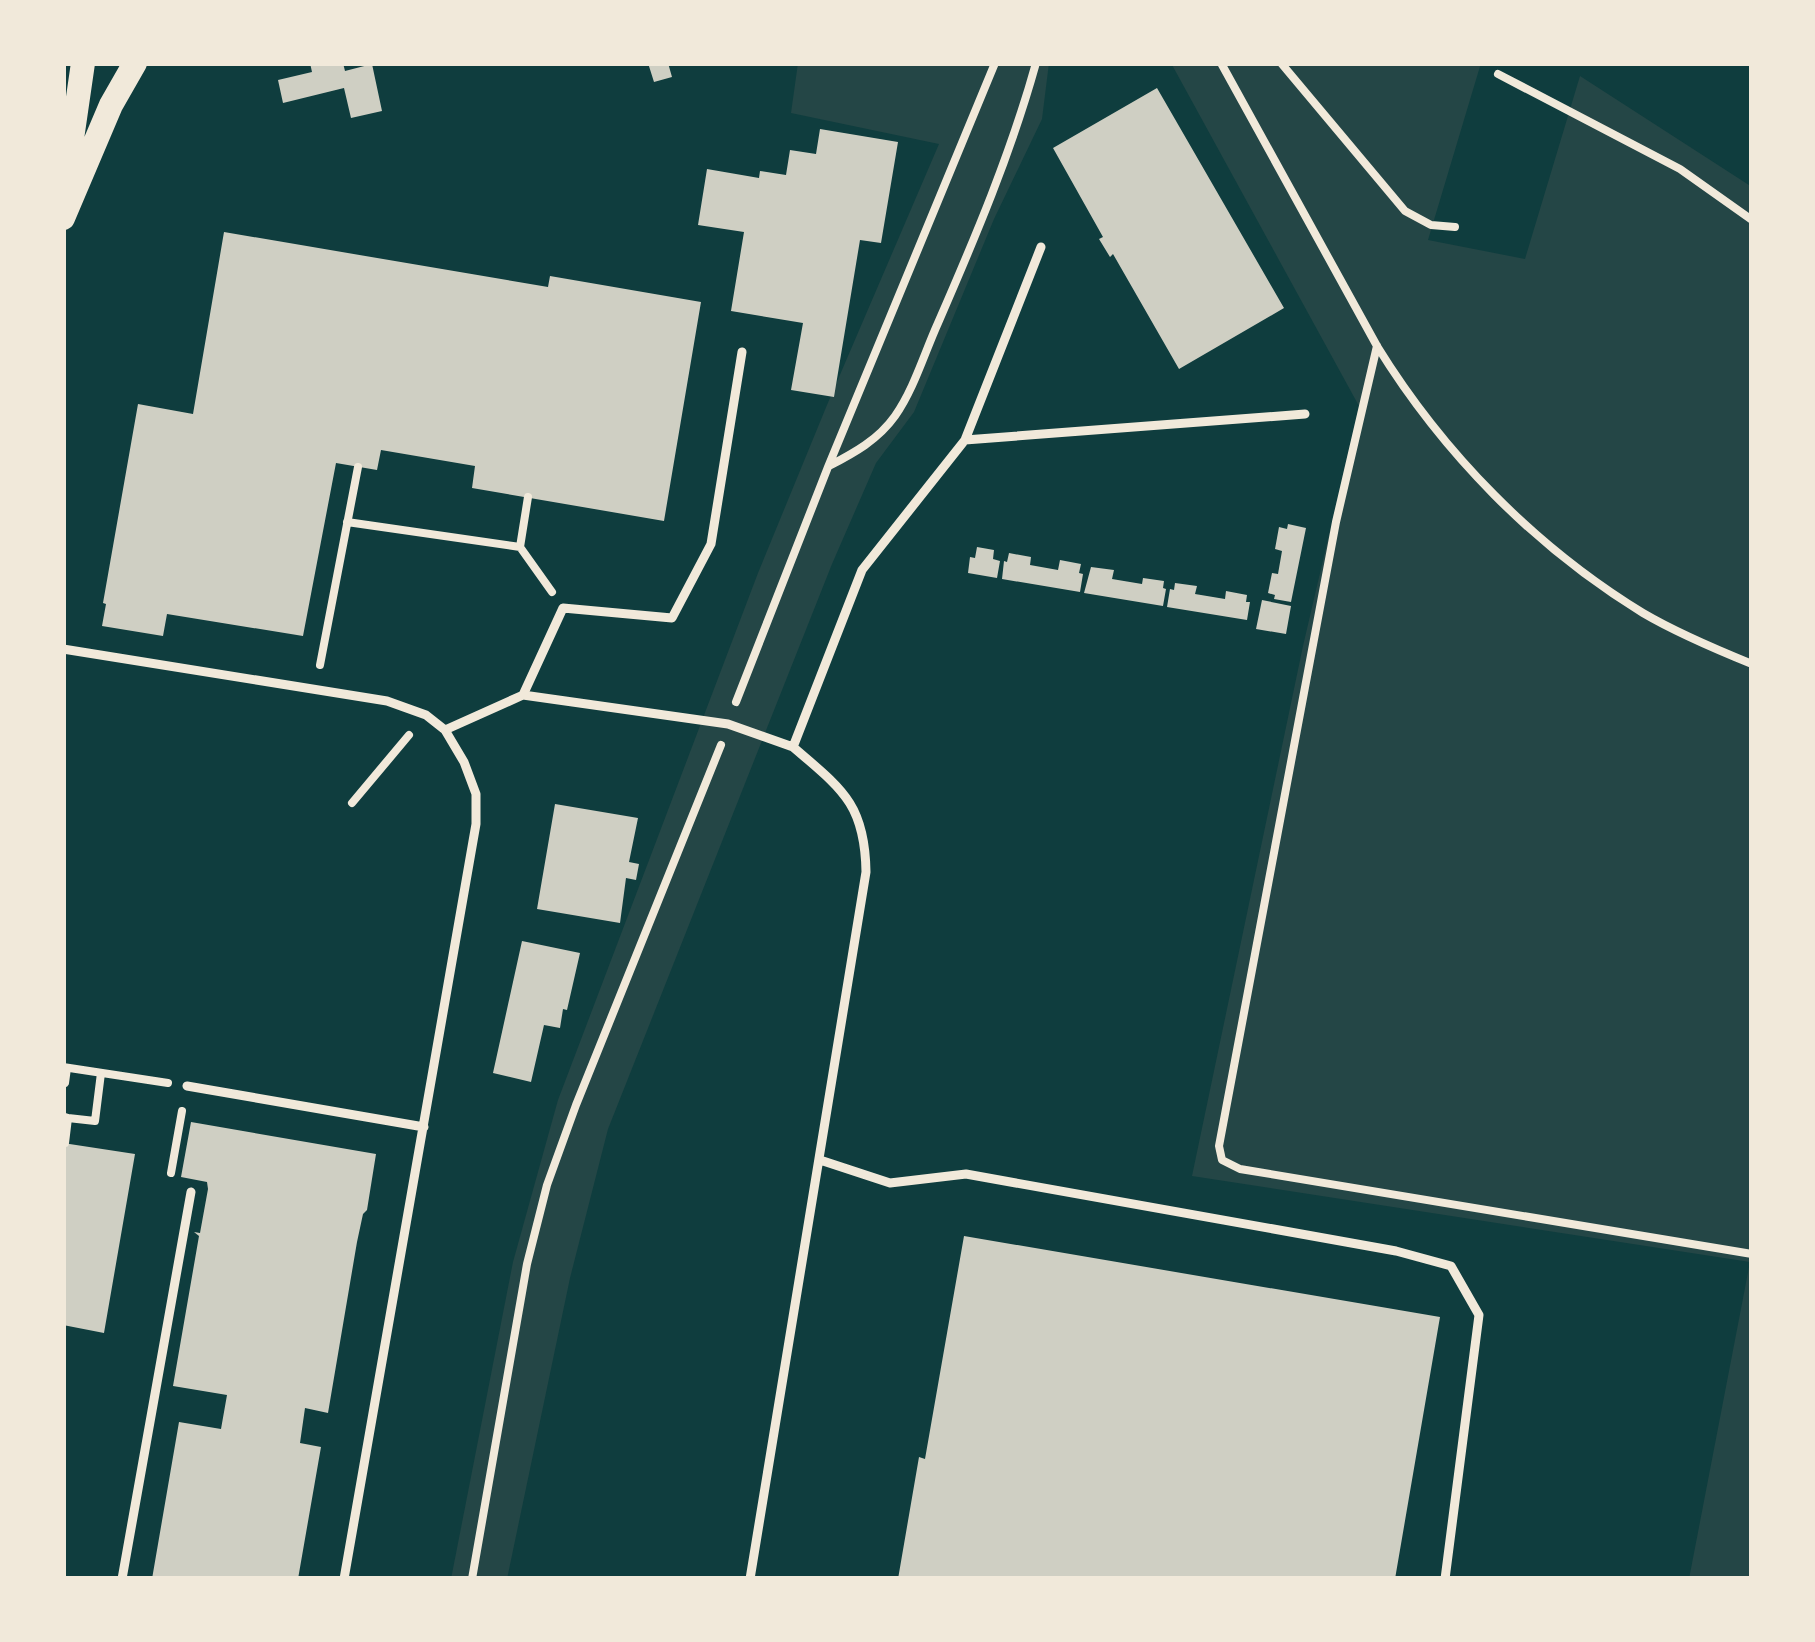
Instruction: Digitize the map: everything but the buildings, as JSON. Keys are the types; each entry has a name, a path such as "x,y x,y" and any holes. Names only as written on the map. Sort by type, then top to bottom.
{"main road":[{"path":"63,203 83,63"},
{"path":"63,218 111,104 135,63"}],"lane":[{"path":"793,747 862,570 965,440 1041,247"},
{"path":"523,694 563,608 672,618 711,544 742,352"},
{"path":"965,440 1305,414"},
{"path":"63,649 387,701 426,715 445,730 476,794 476,824 344,1579"},
{"path":"445,730 523,694 728,724 793,747 845,795 858,816 865,844 864,891 750,1579"},
{"path":"187,1086 424,1127"},
{"path":"820,1160 890,1183 966,1174 1451,1266 1479,1315 1445,1579"},
{"path":"122,1579 191,1192"}],"path":[{"path":"472,1579 527,1264 547,1185 828,467 994,63"},
{"path":"828,467 881,433 906,398 968,254 1020,120 1036,63"},
{"path":"1221,63 1377,346 1438,434 1557,552 1644,613 1752,664"},
{"path":"1281,63 1405,211 1432,225 1454,227"},
{"path":"1498,74 1681,169 1752,220"},
{"path":"1377,346 1336,522 1220,1146 1222,1160 1240,1169 1752,1254"},
{"path":"315,689 358,466"},
{"path":"528,497 520,548 563,608"},
{"path":"347,522 520,548"},
{"path":"352,802 426,715"},
{"path":"63,1082 65,1068 187,1086 169,1188 191,1192"},
{"path":"65,1143 65,1117 95,1121 101,1073"}],"shaded area":[{"path":"798,63 1049,63 1042,119 994,219 914,412 876,463 832,564 608,1129 570,1278 507,1579 451,1579 513,1262 558,1100 758,573 939,144 791,113"},
{"path":"1171,63 1481,63 1428,240 1525,259 1580,76 1752,187 1752,1579 1689,1579 1750,1262 1192,1176 1303,646 1359,406"}]}
